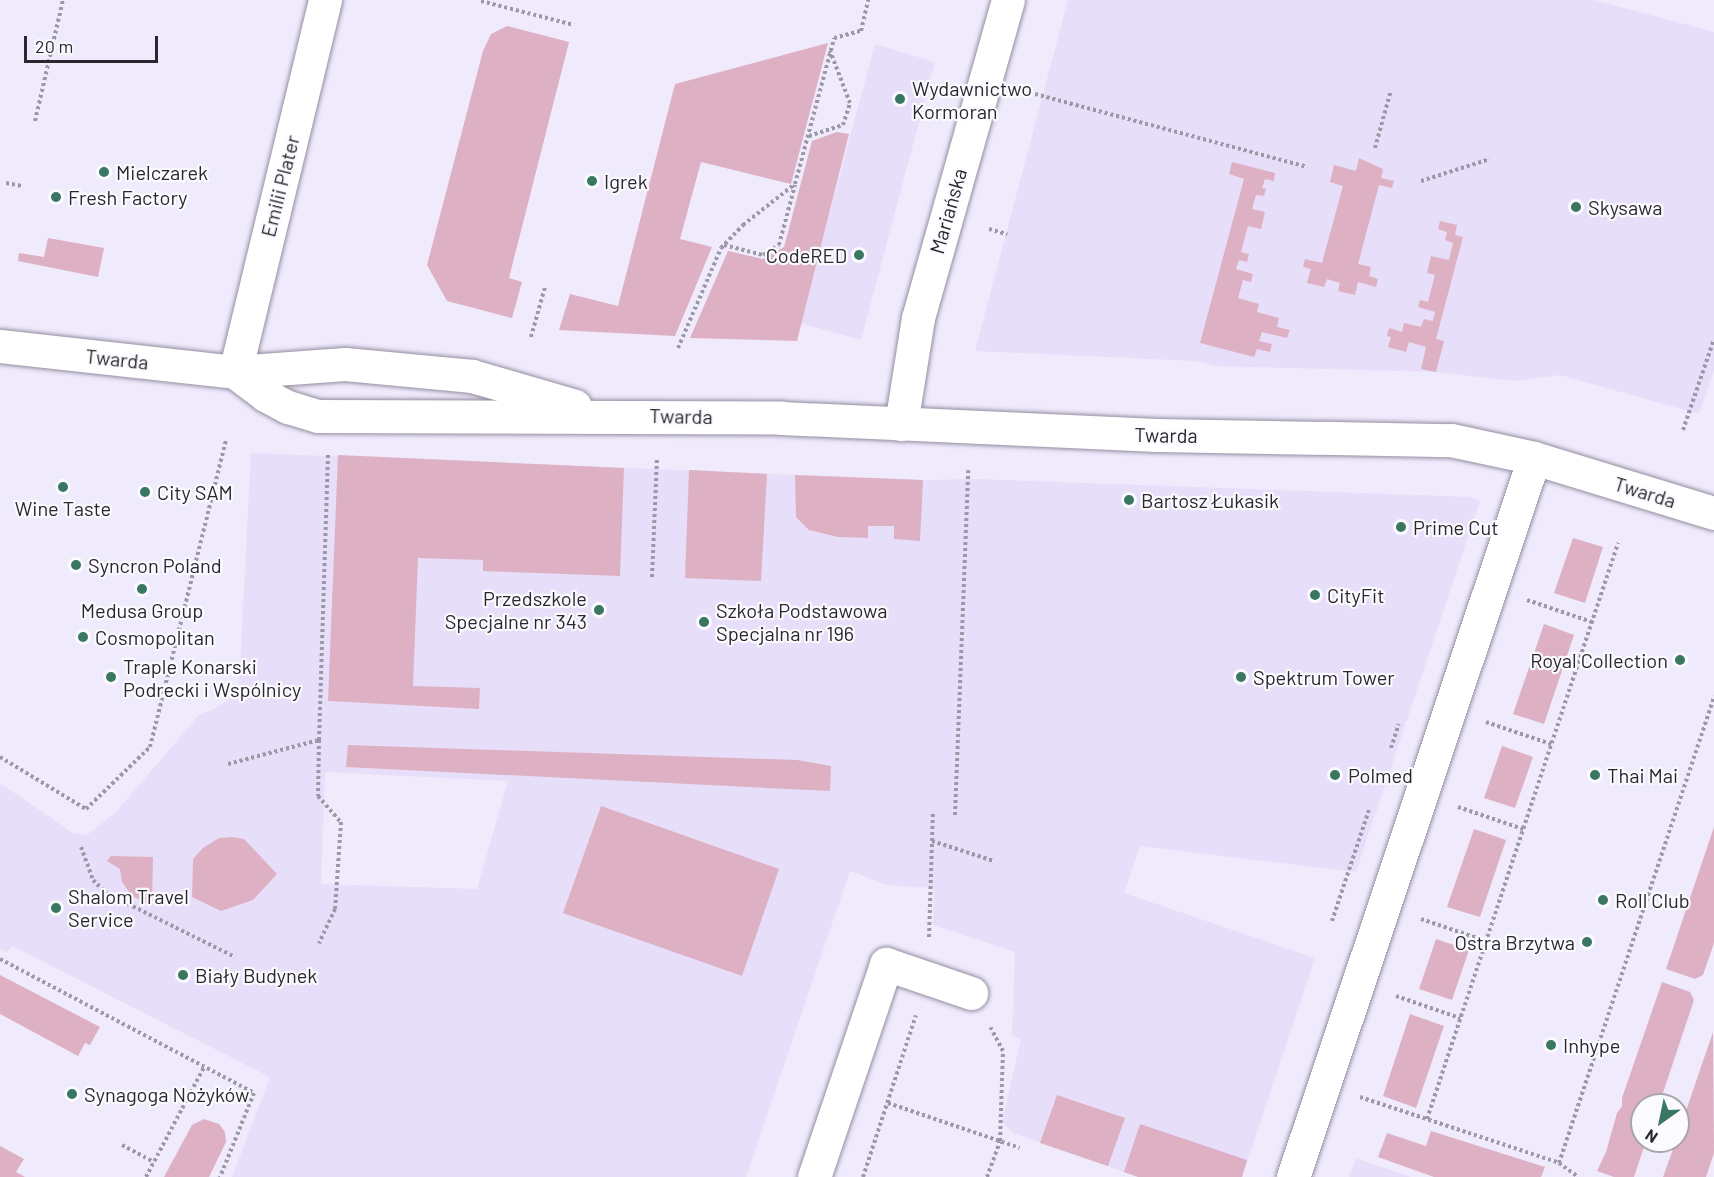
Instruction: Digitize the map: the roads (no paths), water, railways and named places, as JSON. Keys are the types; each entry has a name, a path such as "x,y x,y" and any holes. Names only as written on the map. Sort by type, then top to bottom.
{"street":[{"name":"Emilii Plater","path":"235,372 325,0"},
{"name":"Mariańska","path":"901,424 918,318 1008,0"},
{"name":"Twarda","path":"0,346 235,372 345,364 472,376 609,415"},
{"name":"Twarda","path":"235,372 265,395 288,407 318,416 399,418 609,415 781,418 1157,435 1451,440 1534,458 1714,513"},
{"path":"1293,1177 1534,458"},
{"path":"814,1177 886,964 971,993"}],"place":[{"name":"Wydawnictwo Kormoran","path":"900,99"},
{"name":"Mielczarek","path":"104,172"},
{"name":"Igrek","path":"592,181"},
{"name":"Fresh Factory","path":"56,197"},
{"name":"Skysawa","path":"1576,207"},
{"name":"CodeRED","path":"859,255"},
{"name":"Wine Taste","path":"63,487"},
{"name":"City SAM","path":"145,492"},
{"name":"Bartosz Łukasik","path":"1129,500"},
{"name":"Prime Cut","path":"1401,527"},
{"name":"Syncron Poland","path":"76,565"},
{"name":"Medusa Group","path":"142,589"},
{"name":"CityFit","path":"1315,595"},
{"name":"Przedszkole Specjalne nr 343","path":"599,610"},
{"name":"Szkoła Podstawowa Specjalna nr 196","path":"704,622"},
{"name":"Cosmopolitan","path":"83,637"},
{"name":"Royal Collection","path":"1680,660"},
{"name":"Traple Konarski Podrecki i Wspólnicy","path":"111,677"},
{"name":"Spektrum Tower","path":"1241,677"},
{"name":"Polmed","path":"1335,775"},
{"name":"Thai Mai","path":"1595,775"},
{"name":"Roll Club","path":"1603,900"},
{"name":"Shalom Travel Service","path":"56,908"},
{"name":"Ostra Brzytwa","path":"1587,942"},
{"name":"Biały Budynek","path":"183,975"},
{"name":"Inhype","path":"1551,1045"},
{"name":"Synagoga Nożyków","path":"72,1094"}]}
